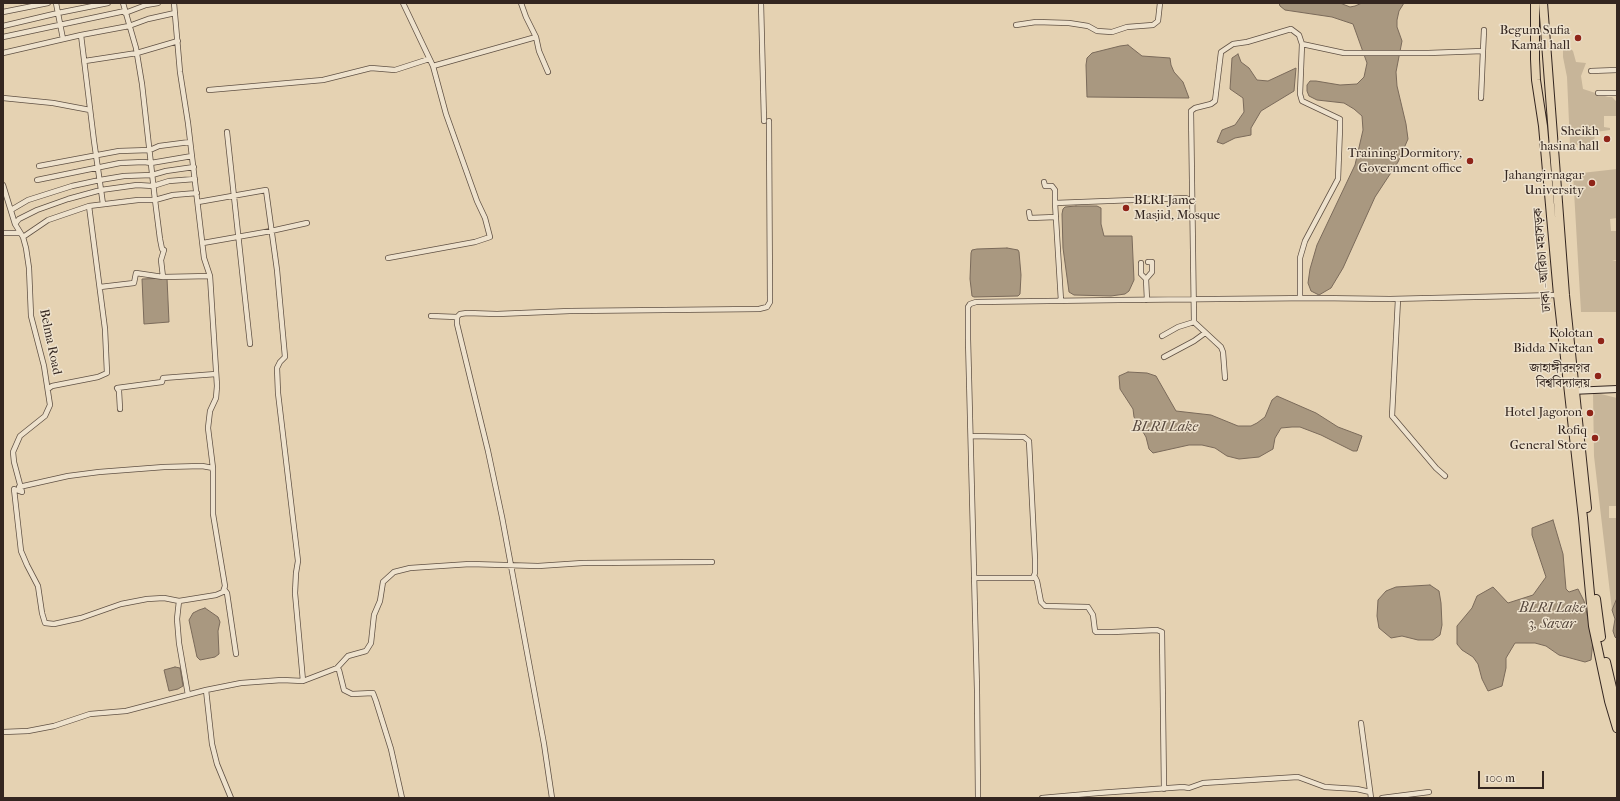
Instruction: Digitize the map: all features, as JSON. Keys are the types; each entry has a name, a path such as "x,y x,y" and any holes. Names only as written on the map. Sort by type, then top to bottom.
{"highway":[{"name":"ঢাকা - আরিচা মহাসড়ক","path":"1535,3 1535,59 1549,189 1558,295 1572,391 1600,631 1617,709"},
{"name":"ঢাকা - আরিচা মহাসড়ক","path":"1543,3 1563,280 1593,626 1609,701 1617,728"}],"street":[{"path":"3,12 48,3"},
{"path":"56,3 63,39"},
{"path":"3,26 108,3"},
{"path":"123,3 137,53 150,150 154,200 160,239 162,249 164,250 161,260 163,277"},
{"path":"3,37 125,12 158,3"},
{"path":"174,3 180,72 194,167 204,258 210,276 216,374 216,398 210,411 208,428 213,468 213,514 224,589 227,593 236,654"},
{"path":"388,258 475,242 490,237 485,218 477,201 446,114 433,66 403,3"},
{"path":"521,3 536,37 539,51 548,72"},
{"path":"431,316 457,317 460,314 467,313 497,314 570,311 759,309 767,307 770,302 766,121 761,3"},
{"path":"1016,25 1036,22 1069,23 1088,26 1097,31 1112,32 1127,27 1153,25 1158,21 1160,3"},
{"path":"3,53 81,35 129,26 148,19 175,13"},
{"path":"1225,378 1223,352 1221,347 1194,322 1191,111 1195,108 1211,104 1215,101 1221,52 1233,44 1247,42 1291,29 1299,35 1302,44 1300,94 1302,100 1340,119 1338,179 1305,241 1300,258 1300,298"},
{"path":"1481,98 1484,30"},
{"path":"81,35 103,204"},
{"path":"433,66 536,37"},
{"path":"85,61 137,53 178,41"},
{"path":"1302,44 1344,53 1428,53 1483,51"},
{"path":"209,90 323,80 371,68 395,70 429,58"},
{"path":"1591,70 1617,70"},
{"path":"1598,93 1617,93"},
{"path":"3,98 53,103 90,110"},
{"path":"227,132 250,344"},
{"path":"39,166 119,151 150,150 159,146 190,142"},
{"path":"37,180 120,163 151,163 192,156"},
{"path":"11,210 28,200 72,186 124,176 152,175 166,171 194,167"},
{"path":"16,224 19,219 37,210 68,199 102,190 137,185 153,186 195,179"},
{"path":"1044,182 1044,186 1052,186 1055,190 1061,301"},
{"name":"Belma Road","path":"3,184 16,224 22,235 29,268 32,316 38,339 50,405 45,416 20,436 13,452 14,462 22,492"},
{"path":"198,202 266,190 279,291 285,357 277,368 278,393 298,561 295,593 303,681"},
{"path":"3,233 22,235 48,220 89,206 138,200 154,200 197,193"},
{"path":"1055,203 1186,198 1193,202"},
{"path":"48,389 52,386 98,377 107,373 105,329 89,206"},
{"path":"1029,212 1030,218 1056,217"},
{"path":"203,243 307,223"},
{"path":"1146,279 1152,272 1152,262 1148,262"},
{"path":"1141,263 1141,274 1146,279 1147,300"},
{"path":"100,287 134,282 136,274 163,277 210,276"},
{"path":"978,798 968,307 970,304 976,302 1300,298 1398,299 1558,295"},
{"path":"1398,299 1392,416 1436,468 1445,476"},
{"path":"457,317 457,324 488,451 511,566 552,798"},
{"path":"1162,336 1178,327 1194,322"},
{"path":"1164,357 1194,341 1205,333"},
{"path":"1564,369 1578,369"},
{"path":"120,409 118,388 162,382 163,378 216,374"},
{"path":"1572,391 1617,389"},
{"path":"971,436 1024,437 1029,441 1034,531 1034,577 1037,581 1041,602 1045,606 1088,607 1093,615 1094,630 1096,632 1157,630 1162,632 1164,788"},
{"path":"22,492 16,487 68,476 156,468 202,466 213,468"},
{"path":"22,492 14,489 21,551 38,586 42,614 45,623 60,623 81,618 121,604 146,599 164,598 179,601 216,595 223,592 224,589"},
{"path":"3,732 28,731 54,726 90,714 126,711 206,690 242,683 303,681 337,668 348,656 366,651 371,643 374,615 380,601 383,582 394,572 410,568 470,564 511,566 712,562"},
{"path":"974,578 1034,577"},
{"path":"179,601 177,619 179,643 188,695"},
{"path":"337,668 339,670 344,690 352,694 372,693 376,701 391,749 402,798"},
{"path":"206,690 212,744 217,764 231,798"},
{"path":"1361,723 1371,798"},
{"path":"1042,798 1098,792 1189,788 1209,782 1298,777 1325,786 1357,789 1370,792"},
{"path":"1382,798 1429,792"}],"shaded area":[{"path":"1563,44 1567,45 1573,51 1576,62 1586,63 1581,76 1583,89 1612,97 1617,102 1617,116 1604,116 1604,127 1610,128 1610,130 1595,132 1594,144 1570,145 1567,77 1563,57"},
{"path":"1617,169 1617,218 1610,219 1611,231 1617,231 1617,260 1612,260 1616,261 1617,312 1581,312 1573,174"},
{"path":"1593,392 1617,398 1617,506 1609,506 1609,518 1617,518 1617,598 1612,610 1594,456"}],"water":[{"path":"1279,3 1340,3 1350,7 1362,3 1404,3 1399,11 1397,20 1397,27 1402,41 1396,72 1397,86 1408,139 1398,162 1375,197 1343,268 1331,288 1319,295 1311,291 1308,283 1310,269 1317,245 1355,165 1363,130 1362,116 1354,109 1344,103 1317,100 1309,96 1307,85 1310,81 1340,85 1357,84 1364,77 1367,63 1353,24 1332,17 1285,10"},
{"path":"1128,45 1142,56 1170,58 1174,72 1183,82 1189,98 1087,97 1087,58 1092,53"},
{"path":"1238,54 1241,62 1249,68 1257,80 1268,81 1296,68 1294,91 1261,111 1251,128 1251,135 1235,138 1223,144 1217,142 1222,130 1235,125 1244,112 1243,98 1230,89 1232,58"},
{"path":"1097,206 1101,208 1101,224 1104,236 1132,236 1134,280 1129,291 1125,294 1111,296 1074,295 1069,292 1063,248 1062,214 1065,207"},
{"path":"1007,248 1018,250 1019,252 1021,275 1020,294 1018,296 972,296 970,279 972,250"},
{"path":"167,278 169,322 144,324 142,279"},
{"name":"BLRI Lake","path":"1128,372 1147,373 1156,376 1176,411 1211,415 1238,426 1251,426 1265,417 1272,400 1277,396 1316,413 1338,427 1362,436 1357,451 1353,451 1321,435 1300,427 1292,427 1281,428 1275,438 1273,449 1259,457 1239,459 1227,456 1215,448 1202,445 1189,445 1153,453 1149,449 1146,437 1134,417 1133,409 1120,389 1119,376"},
{"name":"BLRI Lake 3, Savar","path":"1553,520 1563,554 1566,589 1569,592 1578,589 1584,601 1593,641 1591,660 1585,662 1559,655 1546,646 1535,643 1515,643 1506,658 1506,668 1502,686 1488,691 1482,679 1478,664 1473,657 1462,650 1457,644 1457,626 1472,608 1477,596 1493,587 1508,603 1533,595 1546,577 1532,535 1532,528"},
{"path":"1430,585 1439,591 1442,625 1440,635 1433,640 1418,640 1402,636 1391,638 1379,628 1377,616 1378,600 1386,591 1396,587"},
{"path":"1617,598 1617,639 1613,631 1615,619 1612,610"},
{"path":"205,608 218,617 220,622 218,631 219,654 215,657 200,660 197,657 189,620 193,613"},
{"path":"175,667 180,668 183,686 169,691 164,670"}],"place":[{"name":"Begum Sufia Kamal hall","path":"1578,38"},
{"name":"Sheikh hasina hall","path":"1607,139"},
{"name":"Training Dormitory, Government office","path":"1470,161"},
{"name":"Jahangirnagar University","path":"1592,183"},
{"name":"BLRI Jame Masjid, Mosque","path":"1126,208"},
{"name":"Kolotan Bidda Niketan","path":"1601,341"},
{"name":"জাহাঙ্গীরনগর বিশ্ববিদ্যালয়","path":"1598,376"},
{"name":"Hotel Jagoron","path":"1590,413"},
{"name":"Rofiq General Store","path":"1595,438"}]}
